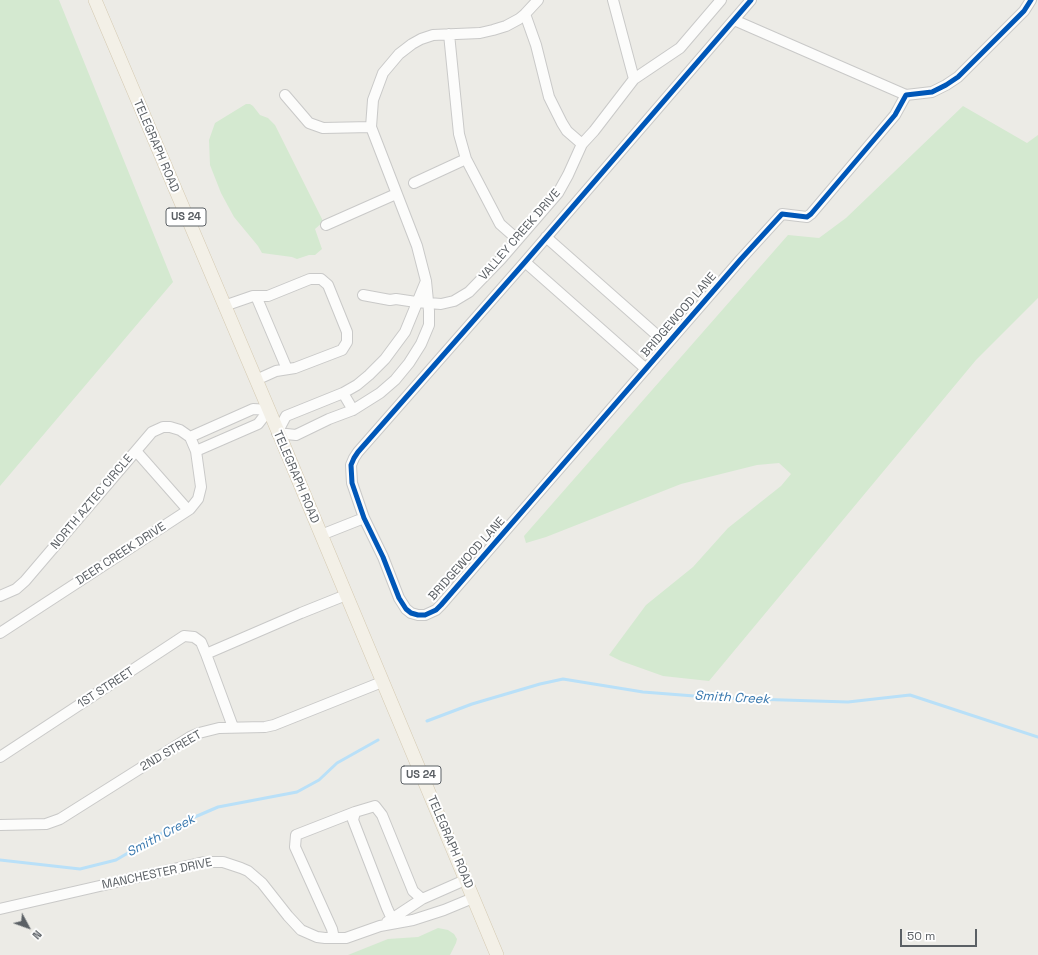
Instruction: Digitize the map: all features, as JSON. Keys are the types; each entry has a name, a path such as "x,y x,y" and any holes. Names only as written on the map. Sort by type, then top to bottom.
{"main road":[{"name":"TELEGRAPH ROAD","path":"95,0 269,410 497,955"}],"street":[{"path":"426,281 416,302 405,332 385,359 357,385 344,393 286,416 278,433 296,435 329,419 353,410 380,393 395,380 409,363 421,344 429,325 426,281 416,246 371,127 371,112 376,90 383,73 391,62 405,48 421,39 433,35 480,33 511,24 525,14 538,0"},
{"path":"614,0 634,79"},
{"name":"VALLEY CREEK DRIVE","path":"363,295 390,300 396,299 440,304 454,301 469,292 483,279 558,193 582,144 634,79 680,48 720,0"},
{"name":"BRIDGEWOOD LANE","path":"752,0 358,452 351,465 350,474 352,483 364,518 383,557 399,598 411,613 425,615 436,610 741,259 782,214 807,217 811,214 895,115 906,95"},
{"path":"734,20 906,95 932,92 958,77 1024,11 1031,0"},
{"path":"525,14 536,45 549,98 562,123 582,144"},
{"path":"448,34 459,134 466,159 500,224 517,239"},
{"path":"285,95 309,123 323,128 371,127"},
{"path":"414,183 466,159"},
{"path":"326,224 396,194"},
{"path":"546,237 667,344"},
{"path":"525,262 646,369"},
{"path":"224,306 256,296 268,296 310,278 320,279 328,285 347,332 347,342 342,350 295,368 276,370 256,380"},
{"path":"256,296 287,369"},
{"path":"344,393 353,410"},
{"path":"190,437 252,409 269,410"},
{"path":"196,451 258,424 269,410"},
{"name":"NORTH AZTEC CIRCLE","path":"0,596 16,589 25,581 152,432 163,427 176,428 190,437"},
{"name":"DEER CREEK DRIVE","path":"0,633 188,510 194,504 200,493 201,487 196,451 190,437"},
{"path":"136,451 188,510"},
{"path":"321,535 364,518"},
{"path":"206,654 346,595"},
{"name":"1ST STREET","path":"0,757 184,636 194,636 201,642 233,727"},
{"name":"2ND STREET","path":"0,825 46,824 60,819 190,737 209,730 233,727 265,727 274,725 382,682"},
{"path":"334,938 332,929 295,847 296,835 355,812 375,806 382,815 413,891 422,899"},
{"path":"355,812 353,820 392,919"},
{"name":"MANCHESTER DRIVE","path":"0,909 204,862 223,862 241,868 256,877 301,930 317,937 346,938 380,926 413,920 444,910 473,898"},
{"name":"MANCHESTER DRIVE","path":"380,926 422,899 465,880"}],"green space":[{"path":"0,0 59,0 173,282 0,486"},
{"path":"246,104 253,106 260,115 268,118 275,125 322,219 323,222 315,229 322,249 315,255 309,255 297,259 262,253 234,217 221,193 210,165 209,140 215,123"},
{"path":"963,106 1027,143 1038,135 1038,298 976,360 709,681 663,676 621,661 609,655 646,605 693,567 728,528 781,486 791,474 779,463 757,465 681,484 546,537 526,543 524,536 788,235 819,238 846,218"},
{"path":"438,928 448,930 454,934 457,939 450,955 348,955 388,939 418,937"}],"waterway":[{"name":"Smith Creek","path":"427,721 472,704 540,684 563,679 643,692 720,698 848,702 910,695 1038,737"},
{"name":"Smith Creek","path":"0,860 80,869 116,860 174,826 218,807 297,792 319,780 337,763 378,740"}],"cycle path":[{"path":"751,0 354,458 351,465 352,483 364,518 383,557 399,598 406,609 411,613 425,615 436,610 441,605 741,259 782,214 807,217 811,214 895,115 906,95 932,92 958,77 1024,11 1031,0"}]}
